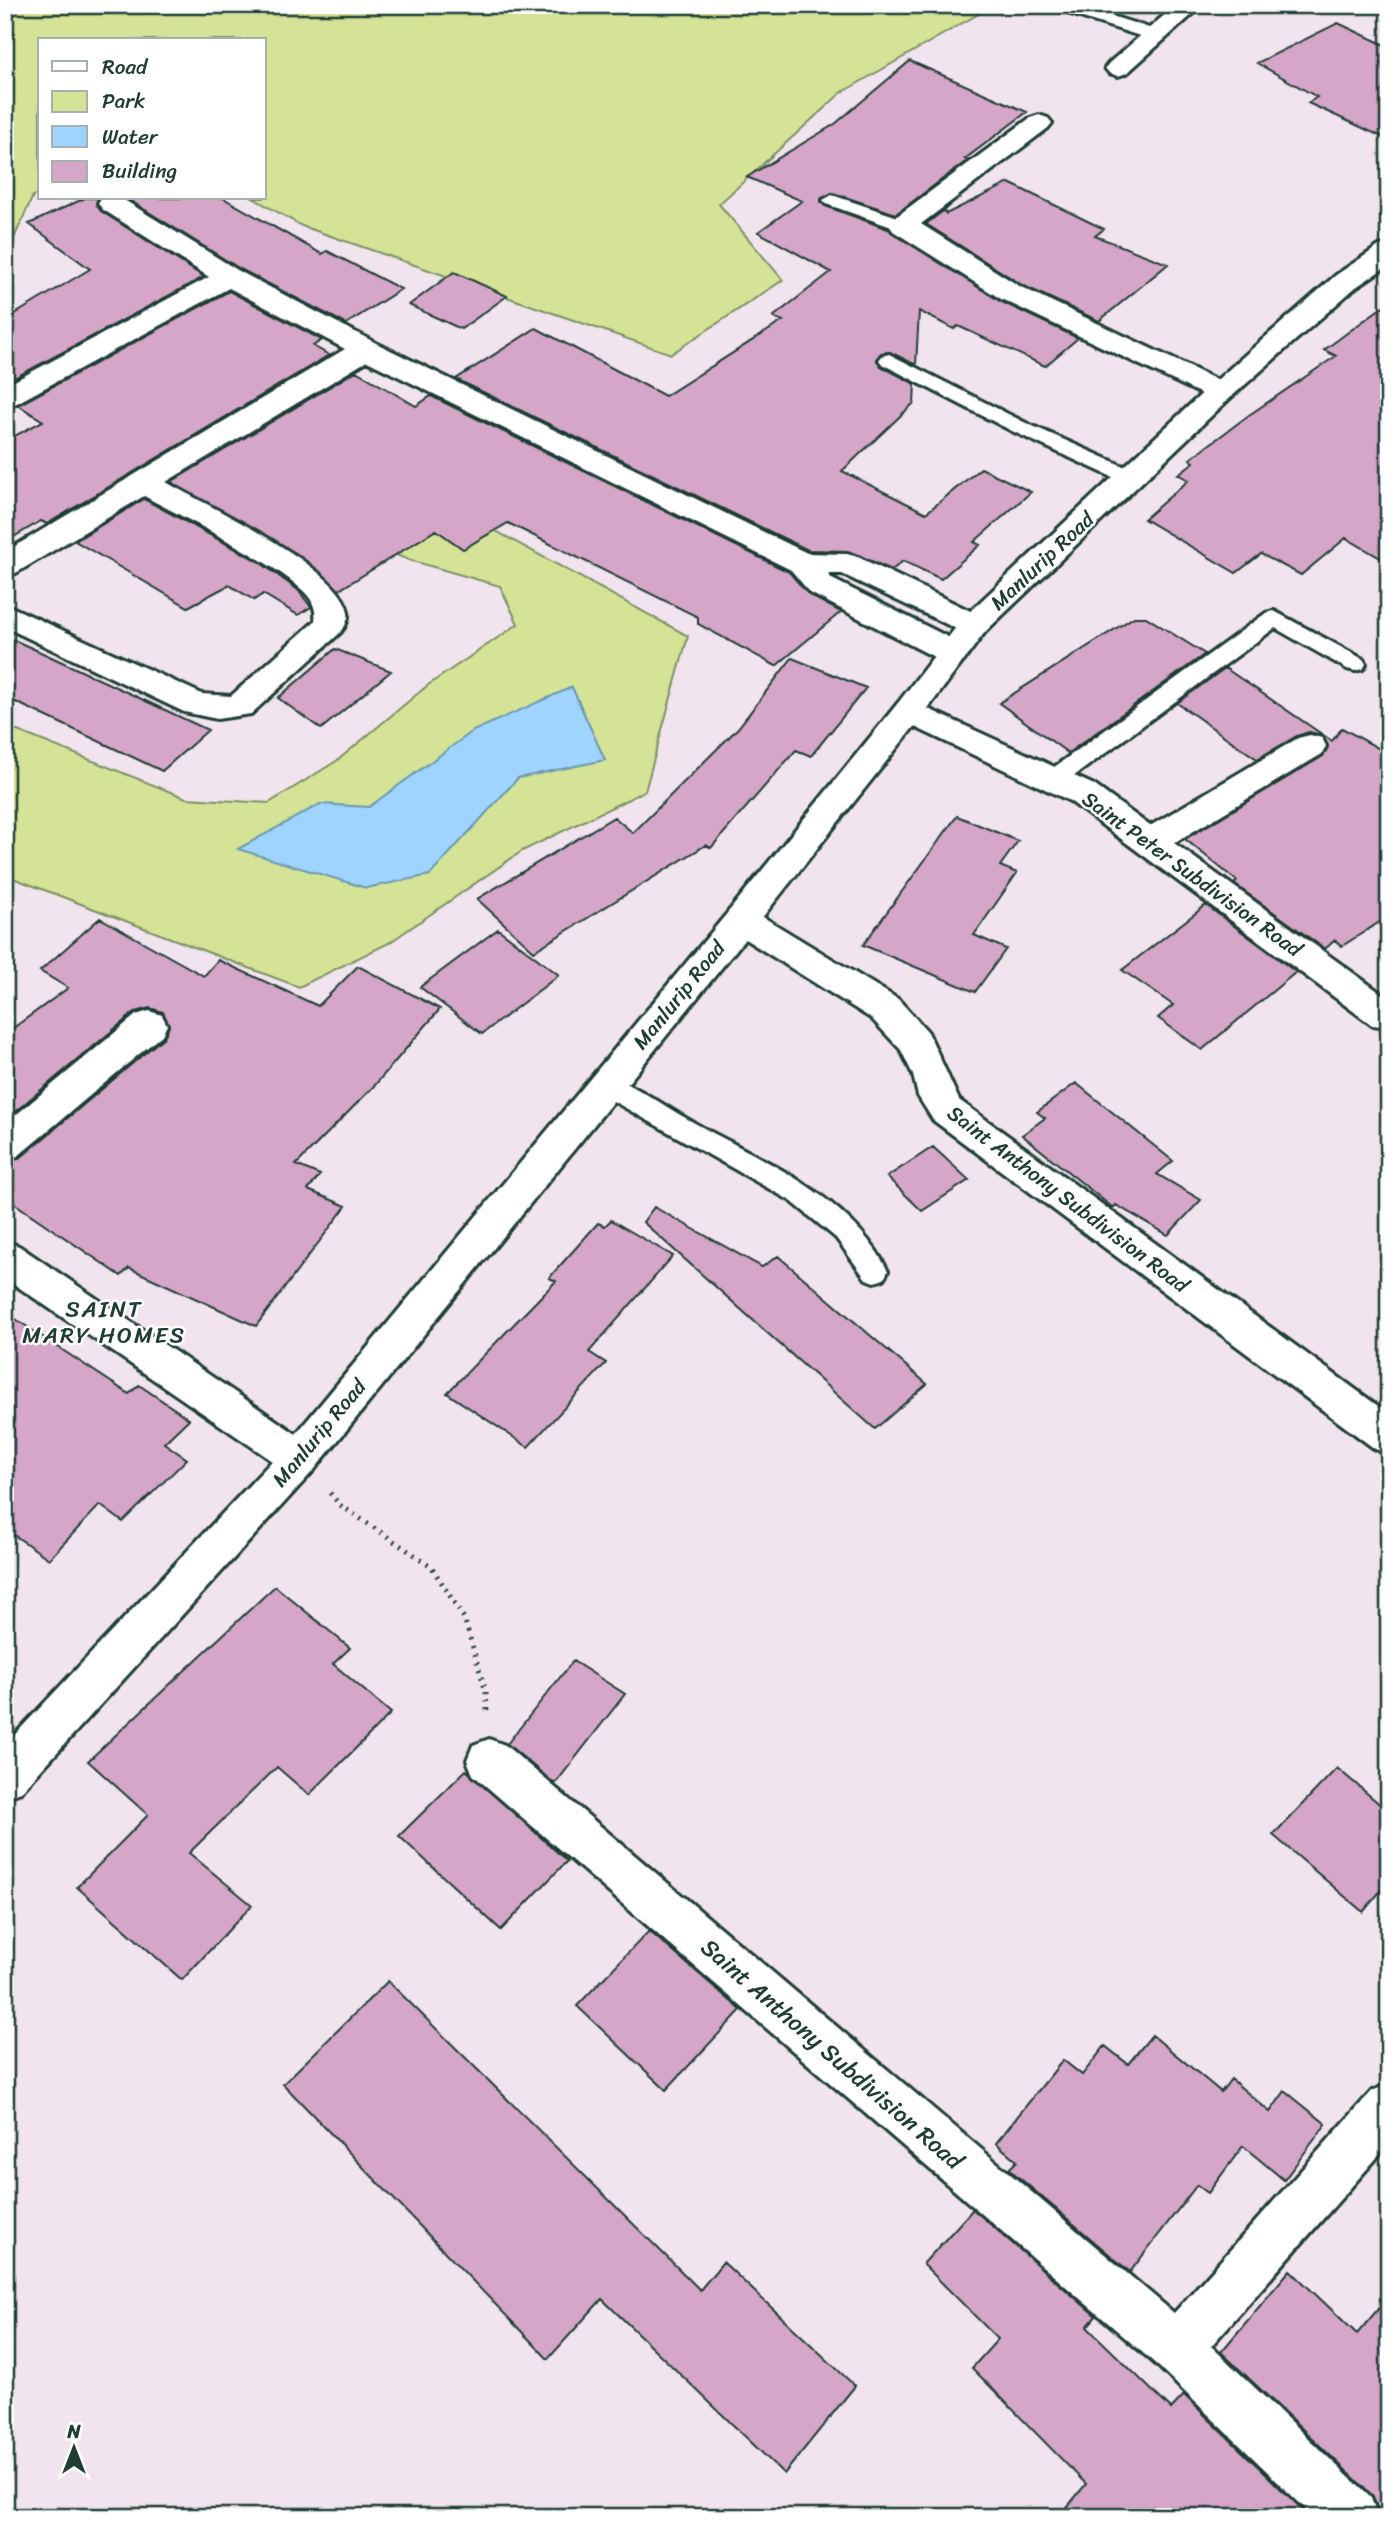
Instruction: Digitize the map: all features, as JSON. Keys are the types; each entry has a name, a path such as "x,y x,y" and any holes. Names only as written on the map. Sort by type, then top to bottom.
{"street":[{"path":"1118,68 1191,5"},
{"path":"1040,123 903,225 1011,293 1220,393"},
{"path":"111,203 229,277 366,349 802,563 821,586 954,653"},
{"name":"Manlurip Road","path":"5,1777 300,1458 741,920 909,711 974,625 1220,393 1346,281 1389,252"},
{"path":"5,398 229,277"},
{"path":"5,566 366,349"},
{"path":"5,614 195,704 217,709 240,706 330,625 332,612 323,593 293,567 144,483"},
{"path":"802,563 847,564 974,625"},
{"name":"Saint Peter Subdivision Road","path":"909,711 1082,793 1388,1015"},
{"path":"1149,842 1310,747"},
{"name":"Saint Anthony Subdivision Road","path":"741,920 886,1009 915,1042 931,1075 936,1096 946,1110 1389,1437"},
{"path":"5,1146 149,1025"},
{"path":"5,1256 300,1458"},
{"name":"Saint Anthony Subdivision Road","path":"489,1760 1176,2348 1352,2517"},
{"path":"1176,2348 1389,2108"}],"lane":[{"path":"1076,10 1156,36"},
{"path":"832,200 903,225"},
{"path":"890,360 1019,427 1130,477"},
{"path":"1054,779 1274,618 1355,664"},
{"path":"606,1085 800,1194 845,1231 875,1272"}],"path":[{"path":"300,1458 340,1505 431,1566 438,1576 464,1618 486,1692 489,1760"}],"green space":[{"path":"5,5 994,5 841,93 719,204 783,280 671,354 302,226 256,200 266,200 266,38 38,38 38,194 33,196 5,258"},
{"path":"362,458 688,636 645,791 522,851 389,943 299,987 5,875 5,726 186,798 269,803 338,760 428,685 518,624 500,586 409,560 347,535"}],"water":[{"path":"572,687 605,760 518,778 430,875 366,888 238,849 320,804 369,807 473,731"}],"building":[{"path":"1338,23 1389,47 1389,140 1308,103 1317,97 1257,63"},
{"path":"910,61 1027,112 896,214 833,193 822,198 821,202 825,206 888,229 1000,301 1078,338 1045,366 958,326 954,329 919,311 916,365 890,352 881,353 877,358 881,366 915,384 914,403 842,471 926,513 981,468 1031,492 974,542 980,545 941,579 903,561 892,570 848,551 808,550 456,379 536,328 665,396 783,321 773,317 831,272 758,232 802,201 747,177 835,124"},
{"path":"1009,183 1104,229 1095,236 1168,264 1099,321 1022,285 926,224 951,205 944,211 946,214"},
{"path":"81,200 97,200 96,204 101,211 204,277 5,383 5,320 90,269 29,224"},
{"path":"129,200 227,200 322,254 327,251 401,289 346,324 240,269"},
{"path":"454,272 507,296 461,329 409,305"},
{"path":"229,291 322,340 313,346 329,355 47,524 41,521 5,542 5,441 43,421 18,405"},
{"path":"1389,302 1389,563 1346,538 1301,575 1261,554 1236,573 1144,519 1189,480 1178,474 1194,462 1190,459 1336,356 1324,350"},
{"path":"356,371 416,406 431,396 789,572 809,595 841,612 776,666 698,624 698,617 508,523 463,549 436,530 339,590 299,555 171,482"},
{"path":"144,499 258,561 298,590 311,607 298,615 263,594 254,600 229,585 188,607 75,541"},
{"path":"1134,617 1146,617 1205,654 1068,753 999,703"},
{"path":"5,636 208,730 162,771 5,697"},
{"path":"335,649 391,671 321,729 278,698"},
{"path":"792,658 866,688 811,756 796,750 711,848 706,845 534,951 477,899 614,817 633,833 738,728"},
{"path":"1225,668 1332,741 1342,728 1389,754 1389,916 1342,946 1335,940 1325,949 1234,884 1237,881 1185,839 1323,756 1328,747 1323,735 1309,732 1257,759 1177,703"},
{"path":"957,816 1018,841 1000,866 1017,873 974,935 1006,949 975,992 863,945"},
{"path":"1206,905 1296,972 1202,1050 1158,1018 1173,1005 1122,970"},
{"path":"100,918 204,976 218,960 318,1006 358,966 440,1009 375,1085 296,1165 320,1175 308,1190 346,1206 256,1326 129,1268 121,1276 5,1197 6,1163 20,1158 164,1037 169,1026 163,1012 150,1008 135,1012 11,1115 5,1110 5,1034 68,988 40,971"},
{"path":"498,929 559,975 482,1034 420,987"},
{"path":"1076,1083 1173,1161 1157,1174 1201,1200 1168,1235 1116,1205 1113,1208 1022,1135 1045,1118 1037,1112"},
{"path":"933,1147 969,1180 922,1211 887,1177"},
{"path":"654,1207 762,1267 778,1256 927,1384 875,1429 643,1222"},
{"path":"611,1220 673,1256 589,1352 606,1363 528,1447 447,1393 556,1281 549,1278 598,1223 605,1226"},
{"path":"5,1312 129,1394 139,1385 189,1419 164,1443 187,1459 123,1522 100,1505 49,1559 5,1529"},
{"path":"275,1586 350,1648 333,1664 391,1713 309,1795 277,1767 189,1853 252,1905 182,1980 77,1887 148,1815 88,1761"},
{"path":"573,1661 625,1694 555,1784 507,1744"},
{"path":"1337,1768 1389,1812 1389,1881 1363,1912 1273,1835"},
{"path":"466,1770 567,1861 501,1930 399,1836"},
{"path":"649,1931 741,2010 666,2090 577,2006"},
{"path":"388,1981 700,2290 723,2262 855,2386 784,2474 602,2299 548,2359 283,2084"},
{"path":"1152,2035 1221,2092 1231,2079 1270,2112 1285,2091 1326,2124 1284,2180 1243,2146 1208,2193 1197,2185 1130,2272 1009,2169 1017,2161 996,2143 1063,2060 1082,2075 1105,2046 1128,2064"},
{"path":"973,2209 1096,2316 1087,2327 1171,2409 1184,2395 1310,2517 1059,2517 1086,2484 972,2368 998,2339 923,2264"},
{"path":"1290,2270 1357,2334 1389,2296 1389,2517 1380,2517 1373,2496 1221,2352"}],"district":[{"name":"SAINT MARY HOMES","path":"104,1322"}]}
